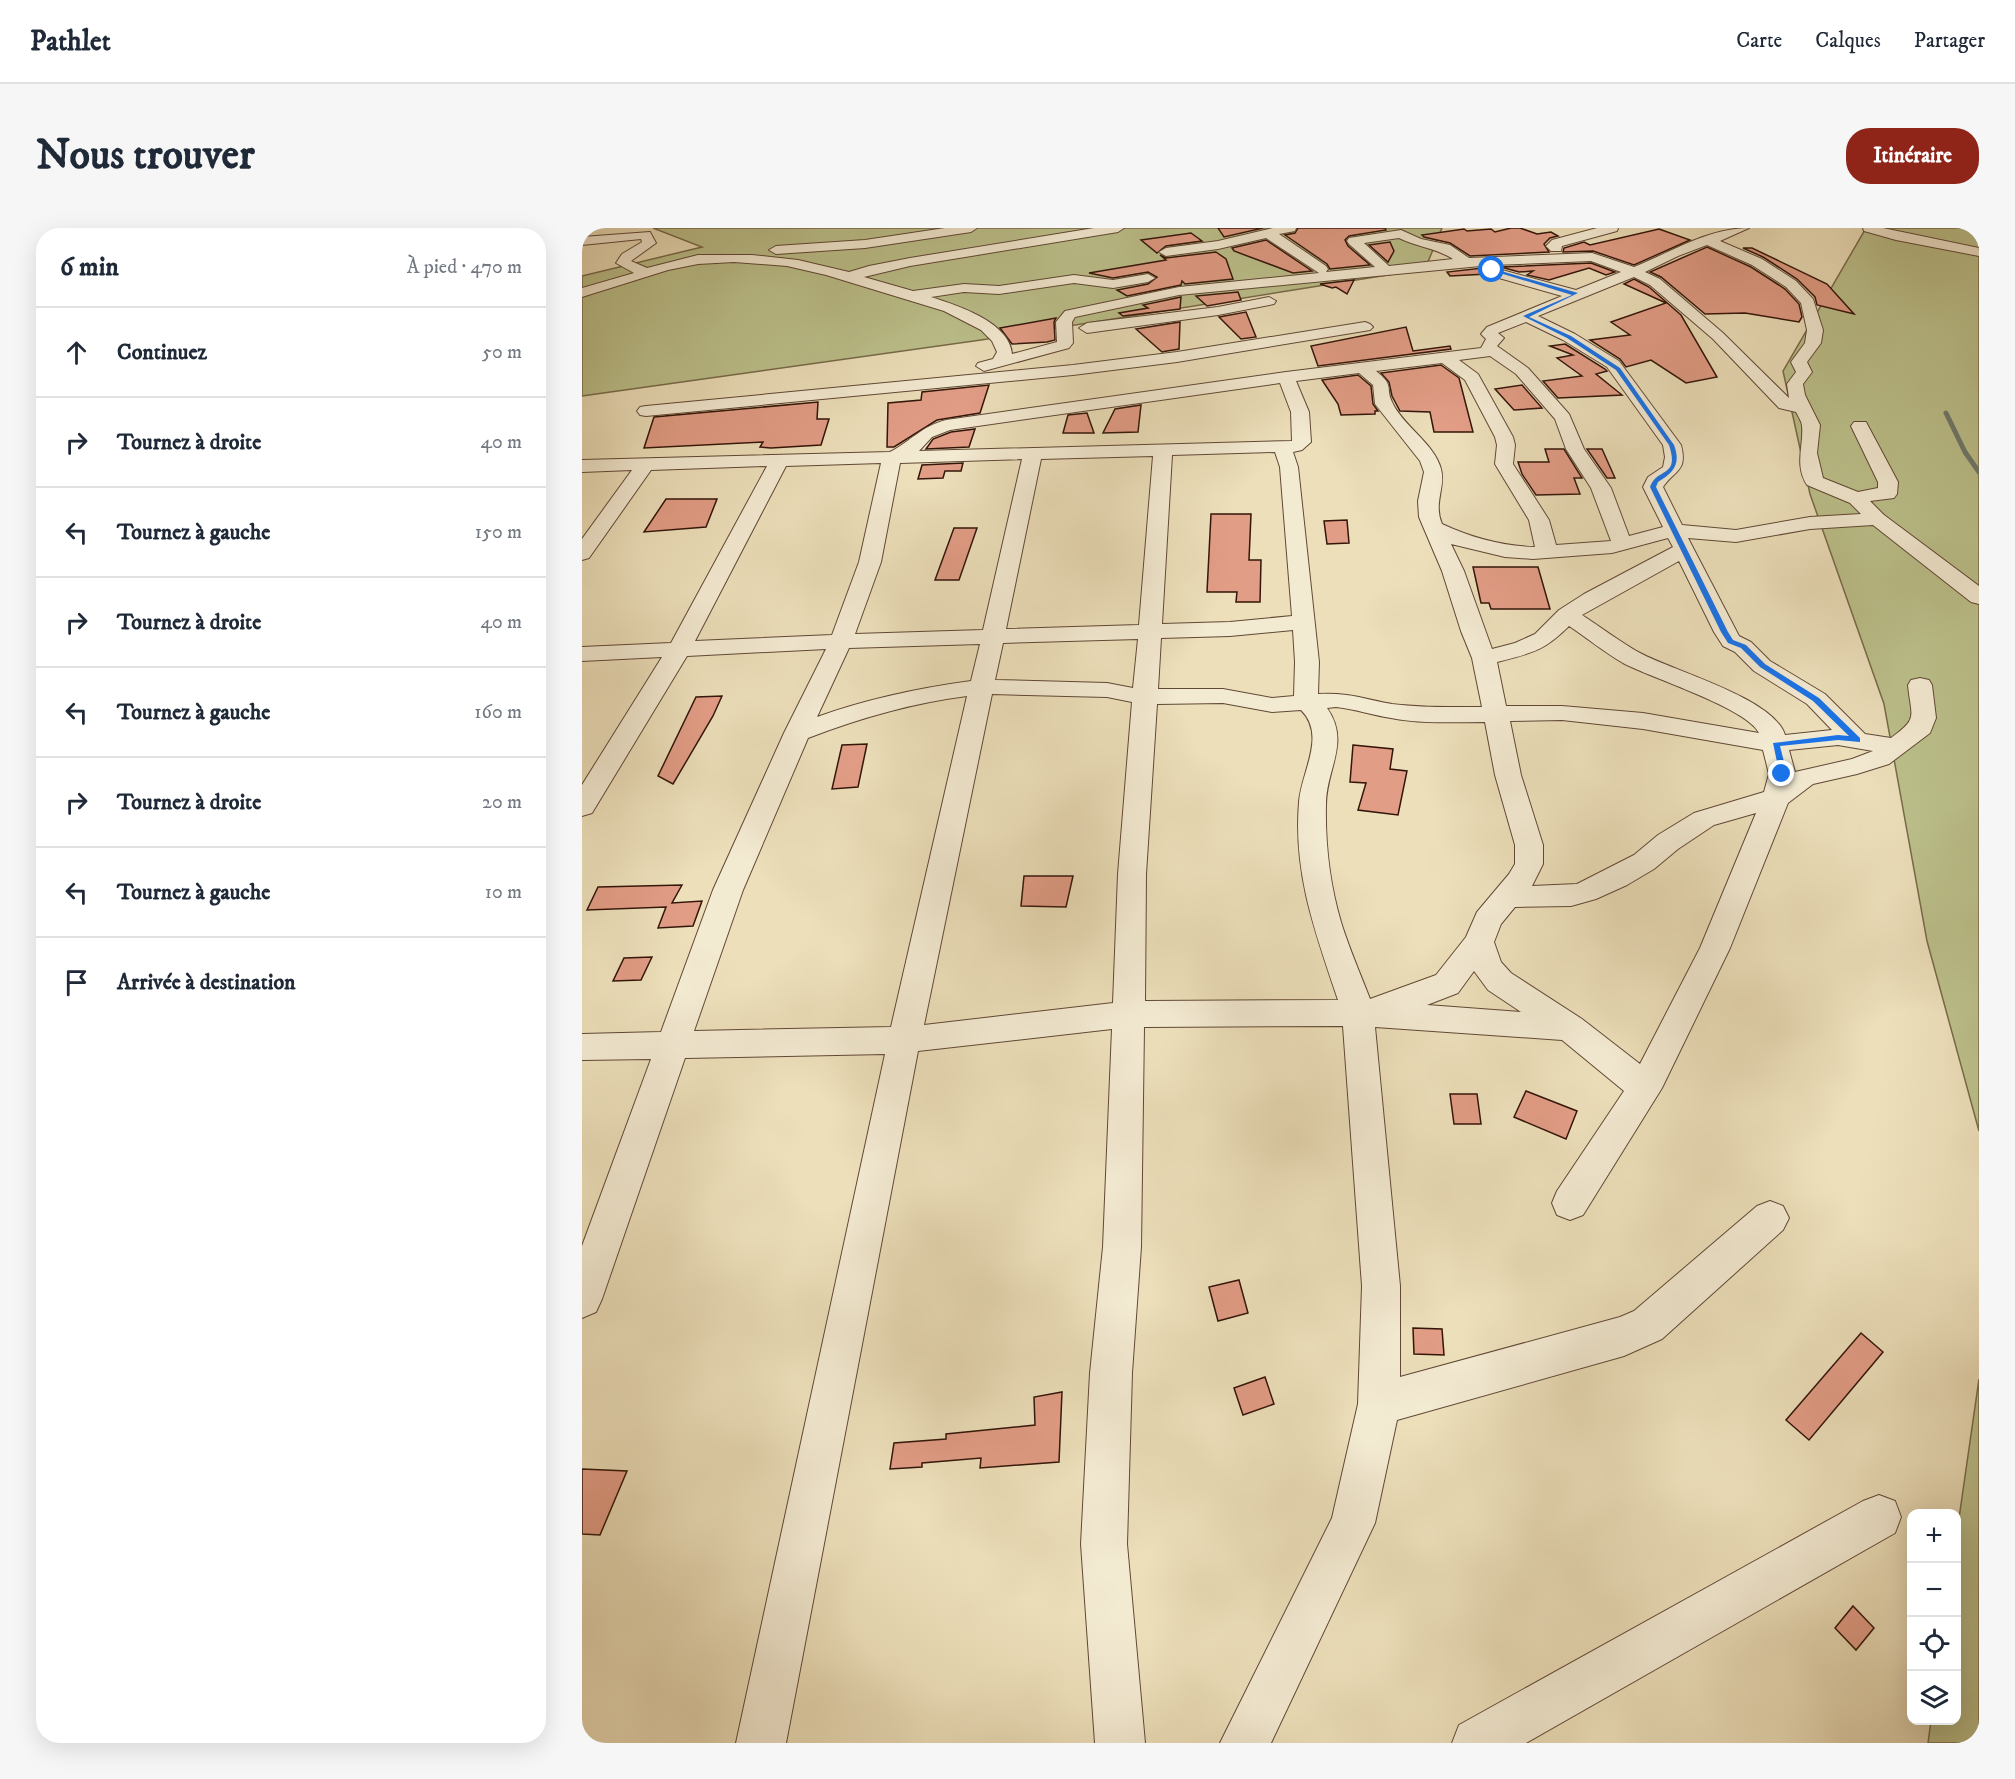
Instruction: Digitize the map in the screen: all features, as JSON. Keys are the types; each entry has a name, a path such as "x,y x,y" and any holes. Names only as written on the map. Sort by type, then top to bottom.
{"street":[{"path":"582,293 646,273 669,263 796,247 865,244 971,228"},
{"path":"850,277 869,270 910,262 1118,228"},
{"path":"1166,252 1218,245 1290,228"},
{"path":"1609,228 1553,246 1633,271 1654,282 1712,330 1785,404 1804,410"},
{"path":"582,1299 728,890 797,733 841,641 870,562 881,501 892,458 915,446 932,430 946,425 1286,376 1485,353 1488,352 1496,338 1489,332 1576,294 1662,261 1668,255 1743,228"},
{"path":"1869,228 1896,236 1979,252"},
{"path":"1383,267 1354,241 1427,229"},
{"path":"582,241 648,231 649,243 618,264 646,273"},
{"path":"1268,233 1321,269"},
{"path":"1401,234 1417,242 1445,248 1466,262"},
{"path":"1709,241 1757,262 1791,284 1808,302 1815,330 1813,343 1799,362 1804,372 1795,384 1796,395 1811,425 1808,453 1814,481 1857,499 1877,519 1979,597"},
{"path":"1203,290 1250,279 1321,269 1580,256"},
{"path":"701,260 785,262 811,266 958,311 1005,337 1005,352 999,362"},
{"path":"1507,261 1492,267 1492,270 1576,294"},
{"path":"1058,330 1066,317 1074,312 1179,291 1203,290 1383,267"},
{"path":"911,295 964,288 999,290 1078,279 1113,284 1168,275"},
{"path":"1303,294 1320,291"},
{"path":"1058,330 1218,311 1286,297"},
{"path":"1212,339 1207,319 1218,311"},
{"path":"1526,316 1559,332 1613,364 1671,445 1676,457 1674,466 1668,474 1655,481 1653,487 1731,641 1743,647 1774,674 1816,699 1857,740"},
{"path":"646,411 1073,370 1212,339 1365,327"},
{"path":"910,386 1063,345 1065,343 1058,330"},
{"path":"1489,348 1522,371 1563,418 1575,448 1601,488 1609,514 1623,544"},
{"path":"1446,358 1472,378 1477,391 1504,436 1506,445 1504,464 1539,520 1547,552"},
{"path":"1358,1013 1421,995 1447,984 1479,942 1488,920 1521,880 1529,864 1530,853 1494,713 1484,658 1475,641 1454,571 1433,527 1428,501 1433,472 1429,460 1384,404 1380,383 1363,368"},
{"path":"582,466 1296,446 1302,442 1303,437 1299,423 1300,412 1286,376"},
{"path":"1857,499 1874,494 1887,494 1889,490 1888,482 1860,426"},
{"path":"1245,1743 1353,1523 1379,1404 1381,1286 1358,1013 1326,922 1314,860 1312,800 1325,748 1326,732 1321,717 1306,701 1307,663 1289,467 1282,447"},
{"path":"1120,1743 1104,1544 1111,1373 1122,1247 1132,874 1143,697 1163,449"},
{"path":"761,1743 904,1040 1034,453"},
{"path":"582,807 679,649 778,461"},
{"path":"582,554 646,464"},
{"path":"1433,527 1459,540 1504,551 1547,552 1736,536 1810,523 1877,519"},
{"path":"1484,658 1523,648 1543,639 1567,615 1678,540"},
{"path":"1567,615 1632,658 1737,704 1752,713 1770,728 1782,774 1776,798 1715,948 1645,1088 1570,1203"},
{"path":"582,654 841,641 1230,629 1303,622"},
{"path":"1505,897 1571,896 1586,892 1617,878 1644,862 1668,842 1704,819 1776,798 1805,777 1857,766 1880,758 1921,728 1924,718 1920,685"},
{"path":"797,733 851,713 926,694 983,687 1107,690 1143,697 1223,696 1272,705 1306,701 1357,702 1392,711 1417,713 1562,713 1607,716 1776,744 1838,737 1897,747"},
{"path":"1479,942 1484,960 1493,975 1508,988 1570,1028 1645,1088"},
{"path":"582,1047 904,1040 1130,1014 1358,1013 1500,1025 1570,1028"},
{"path":"1379,1404 1623,1335 1648,1325 1770,1218"},
{"path":"1477,1743 1879,1517"}],"green space":[{"path":"653,228 1442,228 1425,269 981,340 582,396 582,276 702,247"},
{"path":"1866,228 1979,228 1979,1131 1927,941 1884,704 1810,494 1783,371"},
{"path":"1979,1379 1979,1743 1928,1743 1930,1725 1961,1725 1960,1509"}],"building":[{"path":"1218,228 1263,228 1224,237"},
{"path":"1298,228 1385,228 1386,230 1349,236 1345,240 1348,246 1370,265 1330,269 1327,264 1285,235 1295,233"},
{"path":"1520,228 1537,234 1551,232 1558,236 1550,238 1544,244 1549,252 1470,256 1450,243 1422,235 1464,229 1467,231 1491,229 1495,232"},
{"path":"1659,229 1690,240 1634,265 1593,251 1563,252 1564,248 1584,242 1590,245"},
{"path":"1191,233 1202,241 1166,246 1157,253 1141,240"},
{"path":"1266,240 1312,271 1293,273 1234,251 1232,248"},
{"path":"1390,242 1394,251 1388,262 1369,245"},
{"path":"1707,247 1751,267 1785,289 1799,304 1802,317 1799,322 1745,313 1705,314 1661,277 1650,272"},
{"path":"1743,248 1752,248 1827,284 1854,314 1817,305 1815,297 1797,279 1763,257"},
{"path":"1216,252 1226,259 1233,279 1185,284 1182,281 1181,285 1127,296 1117,290 1148,284 1157,277 1148,272 1113,278 1089,273 1166,260 1160,255 1166,258"},
{"path":"1591,263 1615,272 1606,275 1589,268 1549,280 1527,275 1533,271 1519,272 1501,267"},
{"path":"1483,268 1487,274 1450,276 1447,272"},
{"path":"1634,279 1649,287 1681,315 1717,377 1686,383 1651,360 1626,367 1620,359 1590,340 1630,335 1611,322 1666,303 1624,284"},
{"path":"1354,280 1347,294 1336,287 1320,284"},
{"path":"1238,292 1241,300 1207,306 1196,296"},
{"path":"1181,297 1180,309 1123,316 1119,313 1148,308 1143,305"},
{"path":"1246,312 1256,337 1241,339 1219,317"},
{"path":"1056,318 1054,322 1055,340 1047,342 1012,344 1000,328"},
{"path":"1180,322 1179,349 1162,352 1136,329"},
{"path":"1406,327 1413,351 1450,346 1451,349 1318,366 1311,346"},
{"path":"1565,344 1605,369 1607,371 1596,374 1622,395 1558,398 1543,381 1582,376 1557,358 1573,355 1550,346"},
{"path":"1441,365 1459,378 1473,432 1434,432 1430,412 1400,411 1392,396 1389,382 1381,373"},
{"path":"1358,375 1371,386 1373,404 1378,411 1375,411 1375,414 1341,415 1338,404 1322,380"},
{"path":"989,385 980,413 937,420 894,447 887,447 888,403 921,400 922,392"},
{"path":"1522,385 1542,408 1514,410 1495,389"},
{"path":"818,402 817,419 829,419 821,445 760,447 763,442 644,448 654,417"},
{"path":"1141,405 1138,432 1103,433 1115,409"},
{"path":"1087,413 1094,433 1063,433 1068,415"},
{"path":"975,429 969,447 926,449 933,439 951,432"},
{"path":"1545,449 1564,449 1582,478 1574,478 1580,494 1536,495 1522,474 1518,462 1549,462"},
{"path":"1587,449 1602,449 1615,478 1607,478"},
{"path":"963,463 961,471 945,471 943,478 918,479 922,465"},
{"path":"666,499 717,499 706,527 644,532"},
{"path":"1211,514 1251,514 1249,560 1261,560 1260,602 1236,602 1237,592 1207,592"},
{"path":"1347,520 1349,543 1327,544 1324,521"},
{"path":"954,528 977,528 959,580 935,580"},
{"path":"1473,567 1538,567 1550,609 1491,609 1489,603 1481,603"},
{"path":"722,696 713,716 673,784 658,776 696,697"},
{"path":"867,744 858,787 832,789 842,745"},
{"path":"1353,745 1393,749 1390,769 1407,771 1398,815 1358,810 1366,783 1350,782"},
{"path":"1024,876 1073,876 1066,907 1021,906"},
{"path":"682,885 672,903 702,901 693,926 658,928 666,907 587,910 598,887"},
{"path":"652,957 641,980 613,981 624,958"},
{"path":"1526,1091 1577,1111 1566,1139 1514,1117"},
{"path":"1450,1094 1477,1094 1481,1124 1454,1124"},
{"path":"1239,1280 1248,1313 1218,1321 1209,1287"},
{"path":"1413,1328 1442,1329 1444,1355 1414,1354"},
{"path":"1861,1333 1883,1352 1809,1440 1786,1420"},
{"path":"1265,1377 1274,1404 1243,1415 1234,1388"},
{"path":"1062,1392 1059,1462 980,1468 981,1458 922,1463 922,1467 890,1469 894,1443 946,1439 946,1434 1035,1425 1034,1397"},
{"path":"582,1469 627,1471 600,1535 582,1534"},
{"path":"1853,1606 1874,1628 1856,1650 1835,1628"}],"waterway":[{"path":"1946,413 1965,452 1979,472"}],"route":[{"path":"1492,270 1576,294 1526,316 1569,337 1618,369 1671,445 1676,457 1674,466 1668,474 1655,481 1653,487 1725,632 1731,641 1752,654 1762,666 1816,699 1857,740 1838,737 1810,742 1792,741 1776,744 1782,774"}]}
